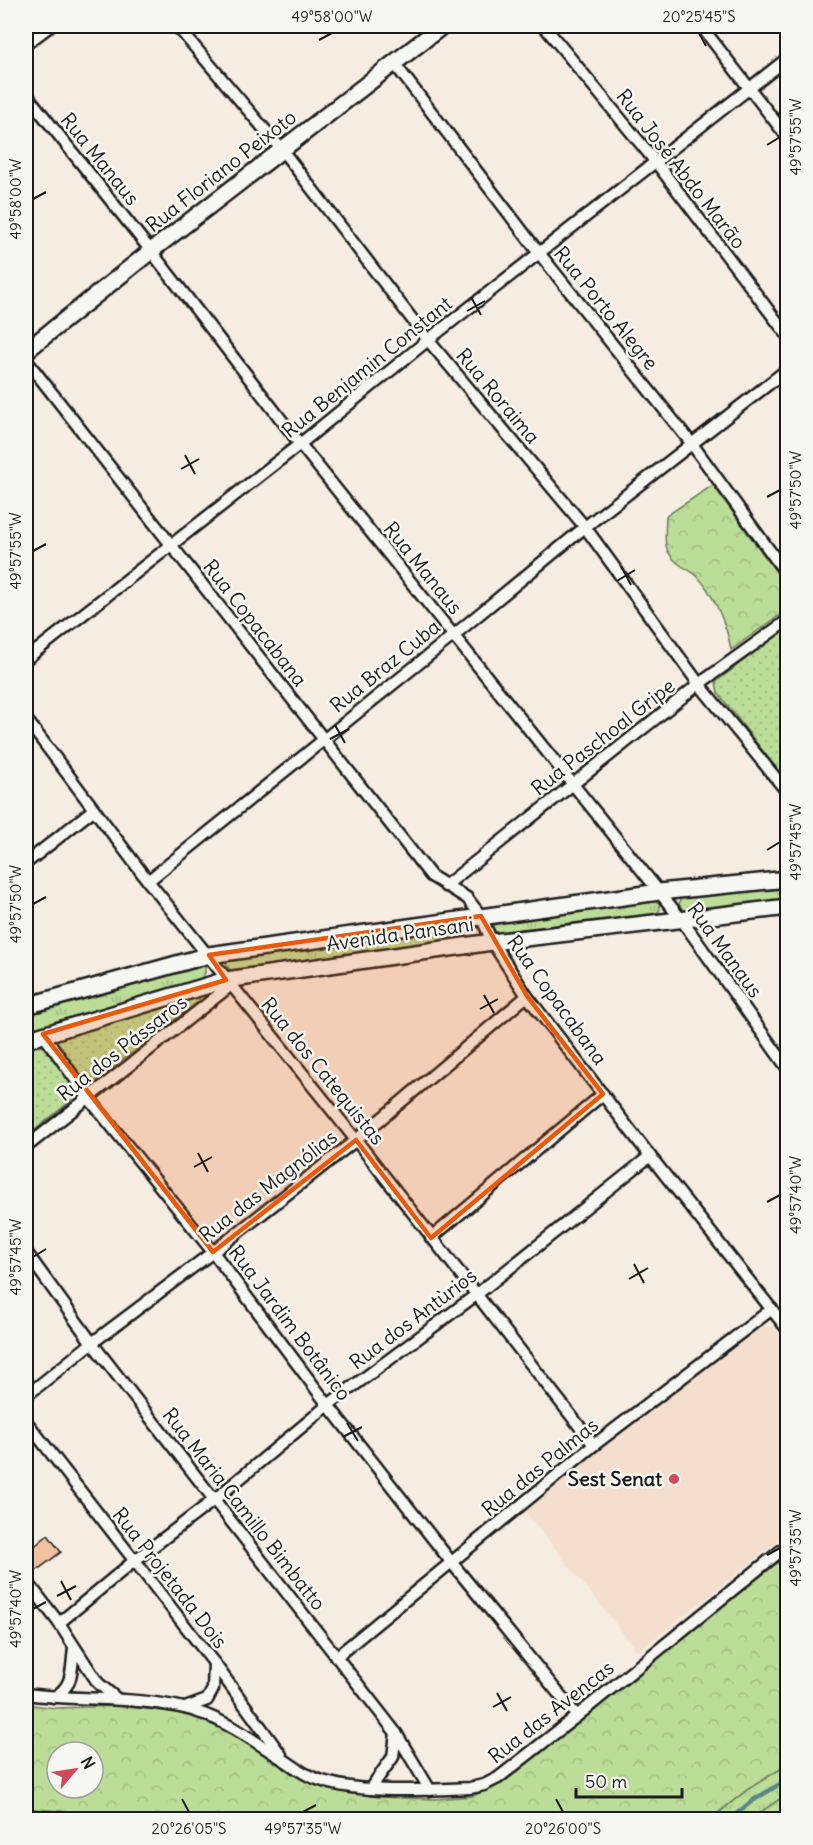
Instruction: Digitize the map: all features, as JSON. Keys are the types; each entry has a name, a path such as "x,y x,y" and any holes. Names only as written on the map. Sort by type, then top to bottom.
{"main road":[{"name":"Rua Floriano Peixoto","path":"26,351 151,251 442,26"},
{"name":"Avenida Pansani","path":"26,1006 209,955 659,892 788,879"},
{"name":"Avenida Pansani","path":"26,1040 232,981 492,942 788,907"}],"street":[{"path":"26,44 50,26"},
{"name":"Rua Roraima","path":"177,26 282,150 428,340 585,527 699,684 788,793"},
{"name":"Rua José Abdo Marão","path":"544,26 655,161 788,336"},
{"path":"701,26 788,138"},
{"name":"Rua Benjamin Constant","path":"26,659 788,58"},
{"name":"Rua Porto Alegre","path":"394,63 539,253 692,444 788,576"},
{"name":"Rua Manaus","path":"26,94 300,444 681,919 788,1069"},
{"name":"Rua Copacabana","path":"26,360 431,876 467,898 481,916 492,942 527,996 788,1330"},
{"name":"Rua Braz Cuba","path":"148,881 585,527 788,369"},
{"name":"Rua Paschoal Gripe","path":"445,886 699,684 788,620"},
{"name":"Rua dos Catequistas","path":"26,718 148,881 232,981 594,1445"},
{"path":"26,863 93,810"},
{"name":"Rua dos Pássaros","path":"26,1147 232,981"},
{"name":"Rua das Magnólias","path":"26,1396 356,1140 527,996"},
{"name":"Rua Jardim Botânico","path":"43,1034 88,1097 213,1252 328,1405 452,1563 577,1716"},
{"path":"431,1238 603,1094"},
{"name":"Rua dos Antùrios","path":"59,1623 134,1561 214,1500 328,1405 476,1295 650,1156"},
{"name":"Rua Maria Camillo Bimbatto","path":"26,1252 92,1343 396,1733 430,1790"},
{"name":"Rua das Palmas","path":"336,1657 594,1445 772,1309"},
{"name":"Rua Projetada Dois","path":"26,1420 214,1663 284,1760"},
{"name":"Rua das Avencas","path":"26,1694 53,1698 117,1699 185,1708 221,1721 312,1777 338,1784 370,1789 470,1788 484,1785 498,1778 788,1545"},
{"path":"26,1580 59,1623 98,1683 117,1699"},
{"path":"53,1698 65,1691 69,1682 74,1648"},
{"path":"185,1708 207,1700 213,1689 214,1663"},
{"path":"370,1789 393,1757 396,1733"}],"highlighted area":[{"path":"481,916 527,996 603,1094 431,1238 356,1140 213,1252 43,1034 226,980 209,955"}],"shaded area":[{"name":"Sest Senat","path":"758,1326 774,1327 787,1344 787,1534 638,1652 524,1510 597,1449"}],"green space":[{"path":"713,485 787,587 787,610 731,650 715,602 698,577 672,557 665,540 666,516"},
{"path":"787,627 787,782 718,693 716,682"},
{"path":"787,885 787,899 686,911 682,910 679,904 681,897 686,895"},
{"path":"657,900 660,910 654,915 499,934 492,928 494,922"},
{"path":"458,925 457,932 460,940 236,971 230,970 226,964 228,959"},
{"path":"202,963 205,966 205,973 201,979 26,1032 26,1012"},
{"path":"197,995 200,1000 92,1084 87,1083 57,1041 59,1036"},
{"path":"35,1044 44,1047 75,1089 73,1099 26,1137 26,1046"},
{"path":"787,1555 787,1765 748,1789 710,1819 162,1820 26,1808 26,1704 55,1708 123,1706 185,1714 220,1726 311,1782 377,1797 435,1799 473,1796 504,1782"},
{"path":"787,1765 787,1794 751,1819 710,1820 748,1789"},
{"path":"787,1794 787,1819 751,1819"},
{"path":"26,1808 158,1818 162,1819 26,1819"}],"building":[{"path":"48,1535 61,1552 32,1574 26,1567 26,1553"}],"waterway":[{"path":"729,1820 752,1801 788,1779"}],"place":[{"name":"Sest Senat","path":"674,1479"}]}
